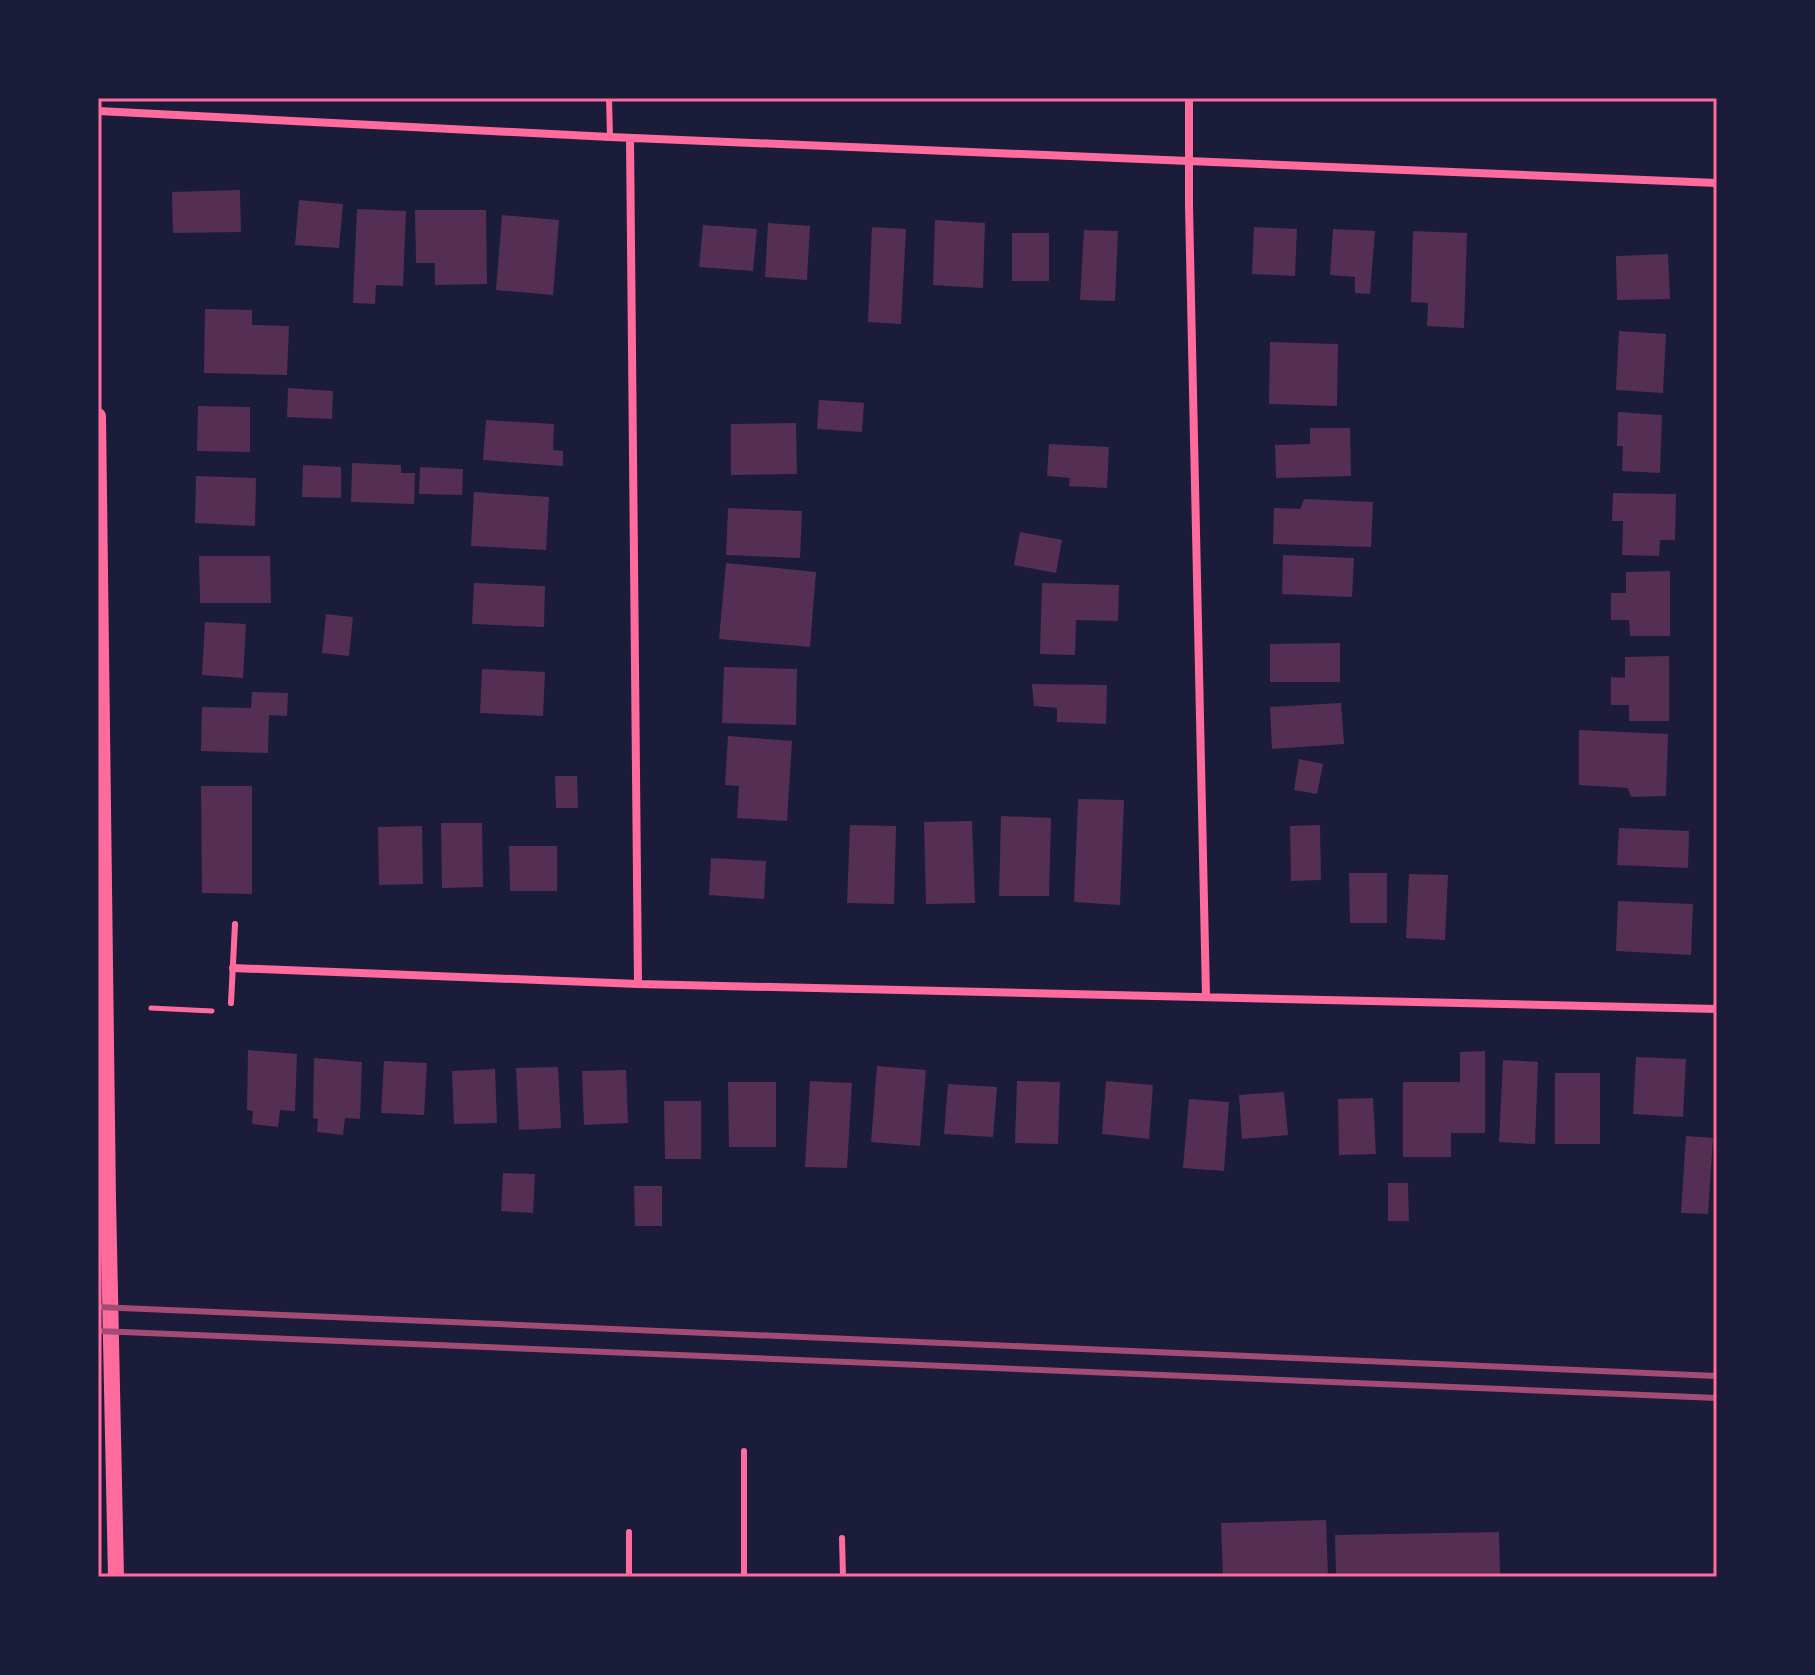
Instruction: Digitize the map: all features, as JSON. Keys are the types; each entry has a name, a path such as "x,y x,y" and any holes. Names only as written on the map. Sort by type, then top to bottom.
{"main road":[{"path":"98,416 116,1577"}],"street":[{"path":"1189,98 1206,996"},
{"path":"98,111 630,138 1717,183"},
{"path":"630,138 638,984"},
{"path":"233,968 638,984 1717,1009"}],"lane":[{"path":"609,98 610,137"},
{"path":"231,1003 235,924"},
{"path":"744,1451 744,1577"},
{"path":"629,1532 629,1577"},
{"path":"842,1538 843,1577"}],"path":[{"path":"151,1008 214,1011"}],"building":[{"path":"240,190 241,232 173,233 172,192"},
{"path":"299,200 343,204 339,248 295,245"},
{"path":"357,209 406,211 403,286 376,285 375,304 353,303"},
{"path":"415,210 486,210 487,284 435,285 435,263 416,263"},
{"path":"502,215 559,220 553,295 496,290"},
{"path":"935,220 985,223 983,288 933,285"},
{"path":"768,223 810,226 807,280 765,277"},
{"path":"703,225 757,229 753,271 699,267"},
{"path":"872,227 906,229 901,324 868,322"},
{"path":"1254,227 1297,229 1295,276 1252,274"},
{"path":"1333,229 1375,231 1370,294 1355,293 1355,277 1330,275"},
{"path":"1084,230 1118,231 1115,301 1080,300"},
{"path":"1413,231 1467,233 1464,328 1427,326 1428,303 1411,302"},
{"path":"1012,233 1049,233 1049,281 1012,281"},
{"path":"1668,254 1670,299 1617,300 1616,256"},
{"path":"205,309 252,310 252,325 289,326 287,375 204,373"},
{"path":"1619,331 1666,334 1663,393 1616,390"},
{"path":"1270,342 1338,344 1337,406 1269,404"},
{"path":"288,388 333,391 332,419 287,417"},
{"path":"819,400 864,403 862,432 817,429"},
{"path":"198,406 250,407 250,452 197,451"},
{"path":"1618,412 1662,415 1660,473 1622,471 1623,446 1617,446"},
{"path":"486,420 554,424 553,450 563,451 563,466 483,460"},
{"path":"796,423 797,474 731,475 731,424"},
{"path":"1310,428 1350,428 1351,476 1276,478 1275,445 1310,444"},
{"path":"1049,444 1109,447 1107,488 1069,486 1070,478 1047,476"},
{"path":"352,463 401,465 401,473 415,473 414,504 351,502"},
{"path":"303,465 341,467 341,498 302,497"},
{"path":"420,467 463,469 462,495 419,494"},
{"path":"196,476 256,478 255,526 195,523"},
{"path":"474,492 549,497 546,550 471,546"},
{"path":"1613,493 1676,494 1675,540 1660,540 1659,556 1622,555 1623,521 1612,521"},
{"path":"1304,499 1373,502 1371,547 1273,544 1274,508 1300,509"},
{"path":"728,508 802,511 800,558 726,555"},
{"path":"1020,532 1062,540 1056,573 1014,565"},
{"path":"1283,555 1354,558 1352,597 1282,594"},
{"path":"199,556 270,556 271,603 200,603"},
{"path":"726,563 816,572 810,647 719,639"},
{"path":"1670,571 1670,636 1630,636 1629,620 1611,620 1611,593 1626,593 1626,572"},
{"path":"474,583 545,586 544,627 472,624"},
{"path":"1042,583 1119,585 1118,621 1076,620 1075,655 1040,654"},
{"path":"326,614 353,617 349,656 322,653"},
{"path":"205,622 246,624 243,678 202,675"},
{"path":"1340,643 1340,682 1270,682 1270,644"},
{"path":"1669,656 1669,721 1629,721 1629,705 1611,705 1611,677 1625,678 1625,657"},
{"path":"724,667 797,669 796,725 722,723"},
{"path":"482,669 545,672 543,716 480,713"},
{"path":"1032,684 1107,685 1106,724 1057,722 1057,708 1034,706"},
{"path":"252,692 288,693 287,716 269,715 268,753 201,751 202,707 251,708"},
{"path":"1341,703 1344,744 1272,749 1270,707"},
{"path":"1579,730 1668,734 1666,796 1631,797 1628,788 1579,785"},
{"path":"728,736 792,741 787,821 737,818 739,786 725,785"},
{"path":"1299,759 1323,764 1317,794 1294,790"},
{"path":"555,776 577,776 578,808 556,808"},
{"path":"201,786 252,786 252,894 202,893"},
{"path":"1078,799 1124,800 1120,905 1074,902"},
{"path":"1001,816 1051,818 1049,896 999,896"},
{"path":"972,821 975,903 926,904 924,822"},
{"path":"441,823 482,823 483,887 442,888"},
{"path":"850,825 896,826 894,904 847,903"},
{"path":"1320,825 1321,880 1291,881 1290,826"},
{"path":"422,826 423,884 379,885 378,827"},
{"path":"1619,828 1689,831 1688,868 1617,865"},
{"path":"509,846 557,846 557,891 510,891"},
{"path":"711,858 766,861 764,899 709,895"},
{"path":"1349,873 1387,873 1387,923 1350,923"},
{"path":"1409,874 1448,875 1445,940 1406,938"},
{"path":"1618,901 1693,904 1691,955 1616,951"},
{"path":"248,1050 297,1054 295,1111 280,1110 278,1127 252,1124 253,1111 247,1110"},
{"path":"1485,1051 1485,1133 1451,1133 1451,1157 1403,1157 1403,1082 1460,1082 1460,1052"},
{"path":"1636,1057 1686,1059 1683,1117 1633,1114"},
{"path":"314,1058 362,1062 360,1119 345,1118 343,1135 317,1132 318,1119 313,1118"},
{"path":"1503,1060 1538,1062 1535,1144 1499,1142"},
{"path":"384,1061 427,1063 424,1115 381,1113"},
{"path":"877,1066 926,1070 920,1146 871,1142"},
{"path":"558,1067 561,1128 519,1130 516,1068"},
{"path":"495,1069 497,1123 454,1124 452,1071"},
{"path":"626,1070 628,1123 584,1125 582,1071"},
{"path":"1555,1073 1600,1073 1600,1144 1555,1144"},
{"path":"810,1081 852,1083 847,1168 805,1167"},
{"path":"1017,1081 1060,1082 1058,1144 1015,1143"},
{"path":"1106,1081 1153,1085 1149,1139 1102,1134"},
{"path":"728,1082 776,1082 776,1147 729,1147"},
{"path":"948,1084 997,1087 993,1137 944,1134"},
{"path":"1284,1092 1288,1135 1242,1139 1239,1095"},
{"path":"1373,1098 1376,1154 1339,1155 1338,1099"},
{"path":"1189,1099 1229,1102 1224,1171 1183,1168"},
{"path":"664,1101 701,1101 701,1159 665,1159"},
{"path":"1686,1136 1713,1138 1708,1214 1681,1213"},
{"path":"503,1173 535,1174 533,1213 501,1211"},
{"path":"1388,1183 1408,1183 1409,1221 1388,1221"},
{"path":"634,1186 662,1186 662,1226 635,1226"},
{"path":"1326,1520 1328,1577 1223,1577 1221,1523"},
{"path":"1499,1532 1500,1577 1336,1577 1335,1535"}],"railway":[{"path":"98,1307 1717,1376"},
{"path":"98,1331 1717,1398"}]}
